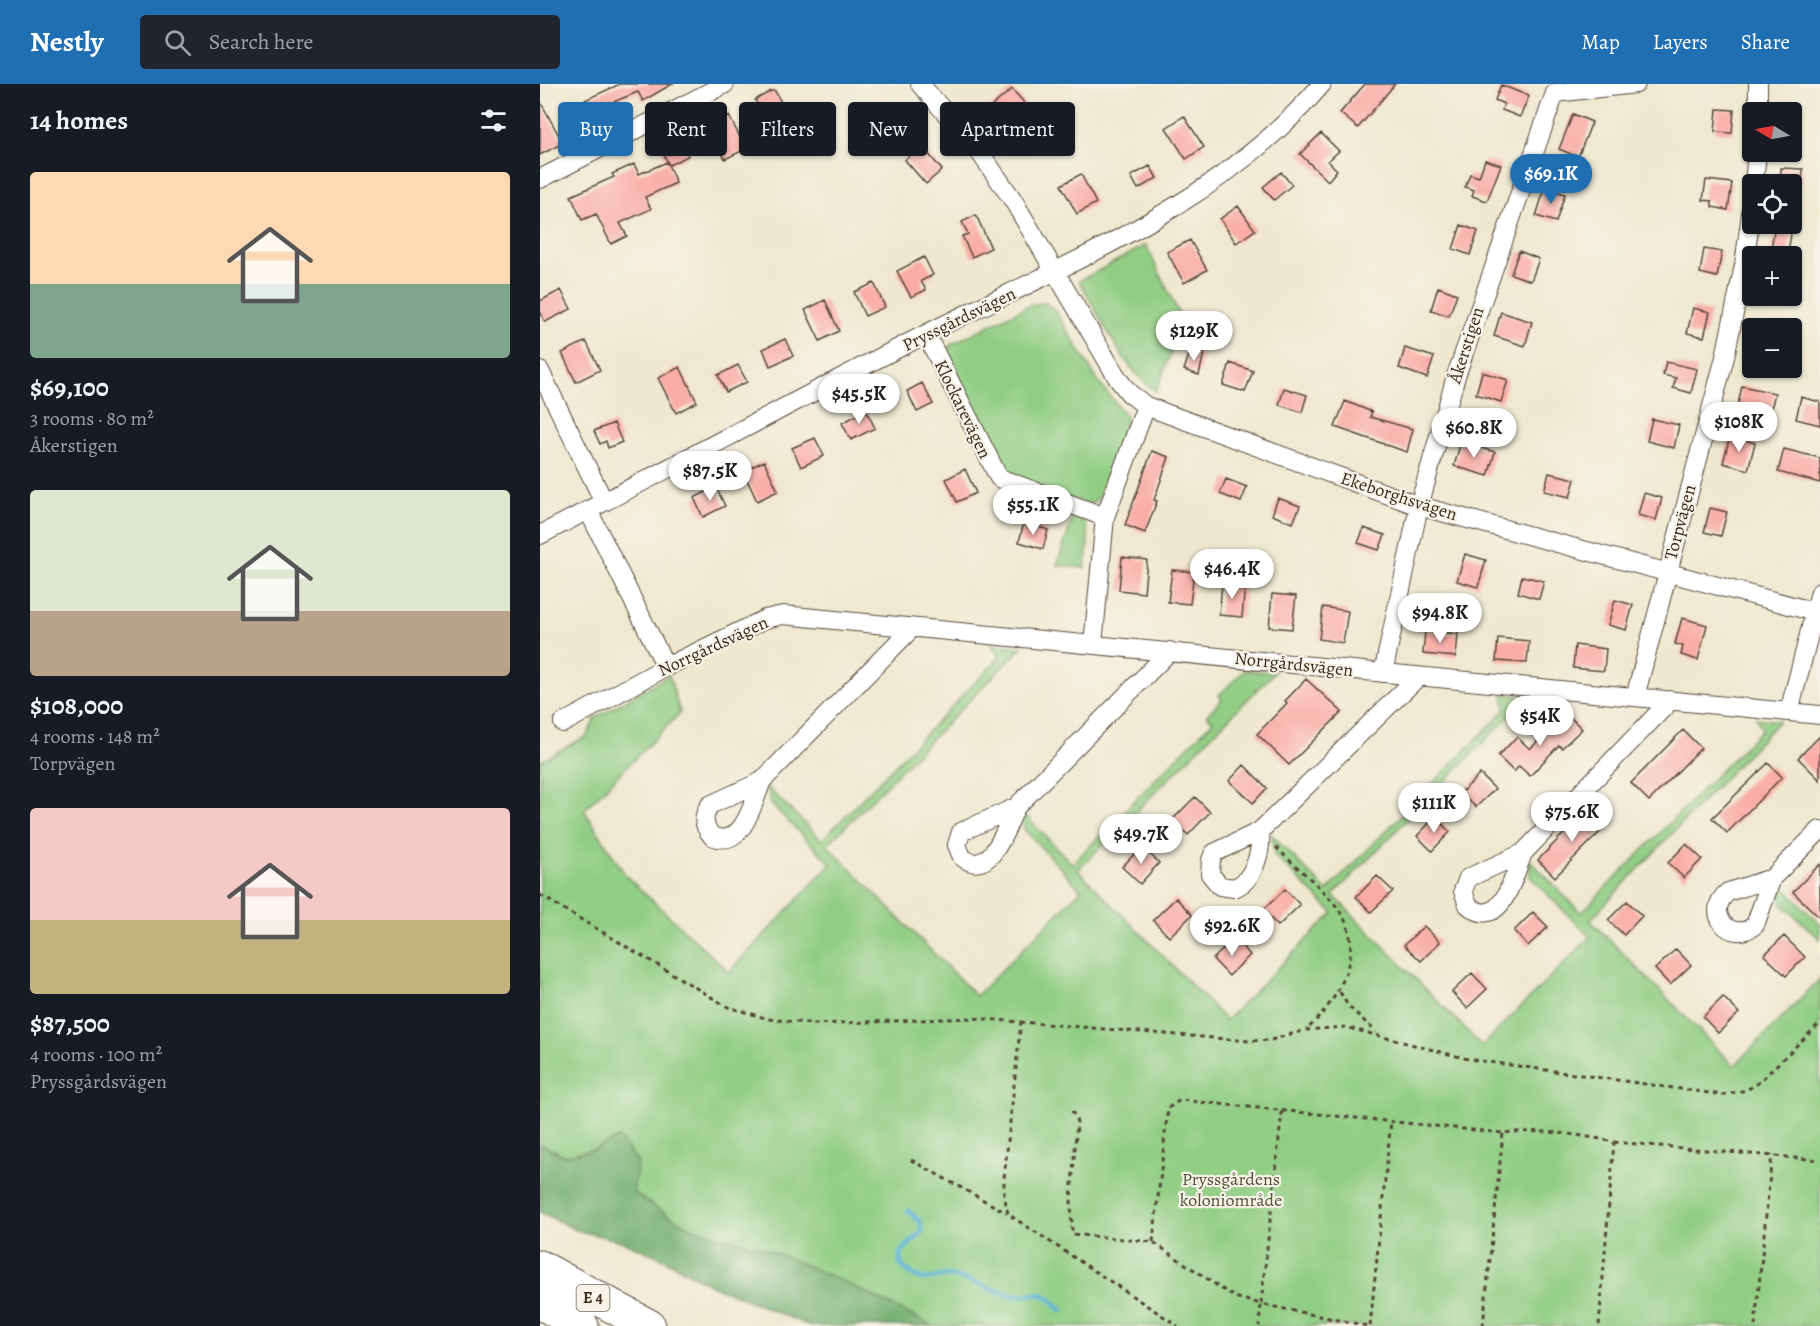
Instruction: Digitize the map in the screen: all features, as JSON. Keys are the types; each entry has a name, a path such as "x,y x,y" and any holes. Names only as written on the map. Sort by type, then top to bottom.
{"highway":[{"name":"E 4","path":"540,1267 649,1326"},
{"name":"E 4","path":"540,1302 582,1326"}],"street":[{"path":"540,179 725,84"},
{"name":"Ekeborghsvägen","path":"920,84 984,159 1013,200 1118,379 1129,393 1146,406 1419,506 1815,612"},
{"name":"Pryssgårdsvägen","path":"540,535 926,334 1055,272 1176,206 1236,167 1270,138 1322,84"},
{"path":"1551,89 1636,84"},
{"path":"1758,84 1758,102"},
{"name":"Åkerstigen","path":"1383,673 1419,506 1482,294 1551,89"},
{"name":"Torpvägen","path":"1635,697 1725,357 1748,234"},
{"name":"Klockarevägen","path":"926,334 999,478 1105,518"},
{"path":"540,370 666,667"},
{"path":"1093,645 1105,518 1146,406"},
{"path":"1789,712 1820,592"},
{"name":"Norrgårdsvägen","path":"563,723 666,667 765,619 783,615 815,616 911,629 1170,651 1417,678 1820,715"},
{"path":"762,781 911,629"},
{"path":"1016,807 1170,651"},
{"path":"1260,831 1417,678"},
{"path":"1523,853 1671,700"},
{"path":"1772,878 1820,830"}],"path":[{"path":"1260,831 1339,910 1346,925 1349,940 1347,971 1340,992 1330,1006 1306,1030"},
{"path":"540,895 728,1007 769,1019 815,1024 973,1018 1249,1041 1271,1040 1306,1030 1345,1027 1377,1033 1468,1059 1724,1095 1746,1090 1757,1084 1820,1023"},
{"path":"1340,992 1348,1006 1377,1033"},
{"path":"1008,1214 1004,1178 1021,1021"},
{"path":"1153,1242 1168,1108 1180,1100 1503,1133 1526,1130 1614,1142 1820,1160"},
{"path":"1072,1111 1077,1122 1071,1198 1072,1234 1153,1242 1234,1297 1369,1326 1391,1121"},
{"path":"1259,1326 1282,1111"},
{"path":"1483,1326 1503,1133"},
{"path":"1599,1326 1614,1142"},
{"path":"1755,1326 1772,1154"},
{"path":"911,1160 1008,1214 1178,1326"}],"green space":[{"path":"1146,245 1183,322 1156,391 1144,381 1122,355 1079,281"},
{"path":"1045,303 1055,310 1099,383 1126,416 1125,429 1098,498 1094,502 1084,504 1005,472 947,362 950,345 1032,304"},
{"path":"1074,514 1081,518 1087,530 1085,568 1057,565"},
{"name":"Pryssgårdens koloniområde","path":"991,644 1022,647 827,845 976,996 1081,890 1024,829 1021,811 1072,864 1213,721 1207,715 1222,699 1219,695 1244,671 1275,672 1078,870 1226,1020 1333,913 1274,855 1272,835 1327,891 1505,710 1503,694 1528,697 1333,895 1482,1046 1590,937 1530,877 1530,860 1581,913 1762,729 1756,718 1779,721 1590,920 1734,1066 1820,979 1820,1326 932,1326 787,1258 758,1246 704,1232 667,1214 633,1191 637,1162 619,1138 594,1149 565,1156 540,1144 540,761 587,736 595,718 669,675 680,713 584,810 626,876 729,972 831,864 771,804 767,787 822,840 1000,657"},
{"path":"1779,883 1820,924 1820,939 1781,903"},
{"path":"619,1138 638,1162 633,1192 667,1215 704,1232 755,1246 805,1265 932,1326 810,1326 711,1285 660,1257 621,1241 576,1230 540,1212 540,1144 565,1156 594,1149"}],"building":[{"path":"620,84 672,84 643,101 638,92 613,102 586,102 585,100"},
{"path":"1365,84 1395,84 1358,128 1340,113"},
{"path":"1501,85 1529,96 1520,117 1502,110 1504,104 1495,100"},
{"path":"1012,89 1023,102 997,102"},
{"path":"775,91 781,102 756,102 755,100"},
{"path":"540,101 558,134 558,146 540,155"},
{"path":"1717,109 1734,110 1732,133 1715,132"},
{"path":"1573,114 1592,122 1578,157 1559,149"},
{"path":"729,116 739,135 739,152 725,159 724,156 727,156 727,117"},
{"path":"1184,116 1204,147 1186,159 1166,128"},
{"path":"1321,133 1339,151 1328,161 1337,170 1328,181 1300,154"},
{"path":"928,153 942,170 926,184 905,160 909,156 928,156"},
{"path":"664,156 688,156 669,165"},
{"path":"1485,160 1501,165 1487,201 1472,196 1474,190 1465,187 1470,174 1479,177"},
{"path":"667,162 676,183 645,197 651,209 620,223 627,236 611,244 596,214 582,220 571,196 614,177 612,174 634,164 639,174"},
{"path":"1150,166 1157,178 1138,189 1131,176"},
{"path":"1781,168 1803,169 1802,184 1802,174 1781,174"},
{"path":"1281,172 1292,185 1274,200 1263,187"},
{"path":"1081,174 1096,203 1077,214 1061,185"},
{"path":"1706,180 1732,183 1728,210 1712,207 1712,201 1703,200"},
{"path":"1545,188 1565,194 1556,222 1536,216"},
{"path":"1238,206 1255,230 1236,243 1220,219"},
{"path":"976,215 991,248 972,257 962,236 968,234 962,222"},
{"path":"1461,225 1478,231 1470,255 1453,249"},
{"path":"1774,234 1791,234 1789,246 1772,246"},
{"path":"1190,240 1207,270 1184,283 1167,252"},
{"path":"1704,249 1722,252 1717,277 1700,273"},
{"path":"1519,251 1539,259 1531,281 1511,274"},
{"path":"924,257 933,275 921,281 926,290 911,297 897,271"},
{"path":"874,283 885,307 865,316 854,292"},
{"path":"1438,287 1457,294 1449,316 1431,310"},
{"path":"561,290 571,309 545,322 540,311 540,301"},
{"path":"825,300 839,331 820,341 805,310"},
{"path":"1693,308 1710,312 1704,337 1687,333"},
{"path":"1501,312 1532,322 1525,346 1494,336"},
{"path":"785,339 793,356 770,366 763,349"},
{"path":"586,341 600,370 576,382 562,353"},
{"path":"1405,348 1434,357 1427,378 1399,368"},
{"path":"1191,349 1204,353 1199,375 1184,370"},
{"path":"1666,362 1697,369 1691,393 1673,388 1676,378 1663,375"},
{"path":"1230,363 1253,371 1245,392 1223,385"},
{"path":"738,365 747,382 726,392 718,375"},
{"path":"680,367 697,402 676,413 658,378"},
{"path":"1482,372 1508,380 1501,402 1476,394"},
{"path":"922,383 933,404 917,412 907,391"},
{"path":"1742,386 1775,393 1769,417 1737,409"},
{"path":"1284,388 1307,395 1302,412 1279,405"},
{"path":"1801,397 1820,402 1820,425 1796,419"},
{"path":"1345,401 1372,412 1370,417 1413,429 1407,452 1335,427"},
{"path":"866,410 875,428 851,440 842,423"},
{"path":"1652,419 1679,425 1674,448 1647,441"},
{"path":"614,423 622,442 608,448 606,441 600,444 594,431"},
{"path":"1730,436 1755,443 1748,470 1723,463"},
{"path":"815,438 824,456 801,467 792,448"},
{"path":"1461,442 1495,452 1488,476 1454,466"},
{"path":"1784,449 1820,458 1820,483 1778,472"},
{"path":"1152,451 1169,457 1154,500 1157,501 1145,533 1125,525"},
{"path":"764,461 778,491 757,501 743,471"},
{"path":"965,469 976,493 957,502 946,479"},
{"path":"1549,473 1575,479 1570,497 1544,491"},
{"path":"1226,479 1247,487 1241,502 1220,494"},
{"path":"716,487 725,506 703,517 694,498"},
{"path":"1644,493 1662,498 1656,520 1638,515"},
{"path":"1278,498 1300,506 1293,523 1272,515"},
{"path":"1710,508 1727,512 1721,536 1704,532"},
{"path":"1024,522 1048,530 1043,549 1019,542"},
{"path":"1364,528 1385,535 1379,550 1358,543"},
{"path":"1465,554 1486,560 1478,587 1457,581"},
{"path":"1122,557 1147,560 1144,593 1119,590"},
{"path":"1172,570 1194,572 1190,604 1168,602"},
{"path":"1522,576 1544,581 1539,599 1518,593"},
{"path":"1222,583 1245,585 1242,617 1219,615"},
{"path":"1272,594 1296,596 1292,629 1269,627"},
{"path":"1615,600 1633,605 1626,630 1608,625"},
{"path":"1323,607 1348,611 1343,643 1319,639"},
{"path":"1682,618 1707,625 1698,660 1681,655 1683,646 1675,644"},
{"path":"1425,631 1458,634 1456,657 1423,654"},
{"path":"1498,638 1529,641 1527,663 1496,661"},
{"path":"1575,645 1606,649 1604,671 1573,668"},
{"path":"1306,679 1342,712 1289,765 1257,734"},
{"path":"1566,713 1582,729 1562,748 1559,745 1530,776 1519,766 1514,772 1498,756 1517,737 1530,749"},
{"path":"1683,730 1701,748 1649,801 1631,783"},
{"path":"1820,736 1820,780 1798,758"},
{"path":"1768,763 1782,777 1727,833 1712,818"},
{"path":"1244,765 1267,788 1253,803 1229,781"},
{"path":"1480,774 1495,789 1476,807 1461,793"},
{"path":"1195,797 1210,812 1188,835 1172,820"},
{"path":"1588,809 1605,827 1555,877 1538,860"},
{"path":"1435,817 1450,832 1432,851 1417,836"},
{"path":"1686,844 1702,859 1684,878 1668,863"},
{"path":"1142,846 1159,863 1140,884 1122,867"},
{"path":"1820,864 1820,918 1793,892"},
{"path":"1377,876 1393,891 1371,912 1356,897"},
{"path":"1285,889 1300,905 1278,926 1263,910"},
{"path":"1176,898 1192,915 1169,937 1153,920"},
{"path":"1627,901 1642,916 1624,935 1608,920"},
{"path":"1533,912 1548,927 1528,946 1514,931"},
{"path":"1424,926 1440,942 1421,961 1404,945"},
{"path":"1784,936 1805,957 1786,976 1764,955"},
{"path":"1235,938 1250,955 1229,976 1213,959"},
{"path":"1676,949 1691,965 1670,985 1655,969"},
{"path":"1472,973 1487,989 1467,1008 1452,992"},
{"path":"1723,997 1739,1013 1718,1033 1703,1017"}],"waterway":[{"path":"908,1211 920,1221 922,1232 901,1252 900,1264 913,1275 923,1279 941,1276 958,1277 1008,1294 1041,1294 1061,1310"}]}
